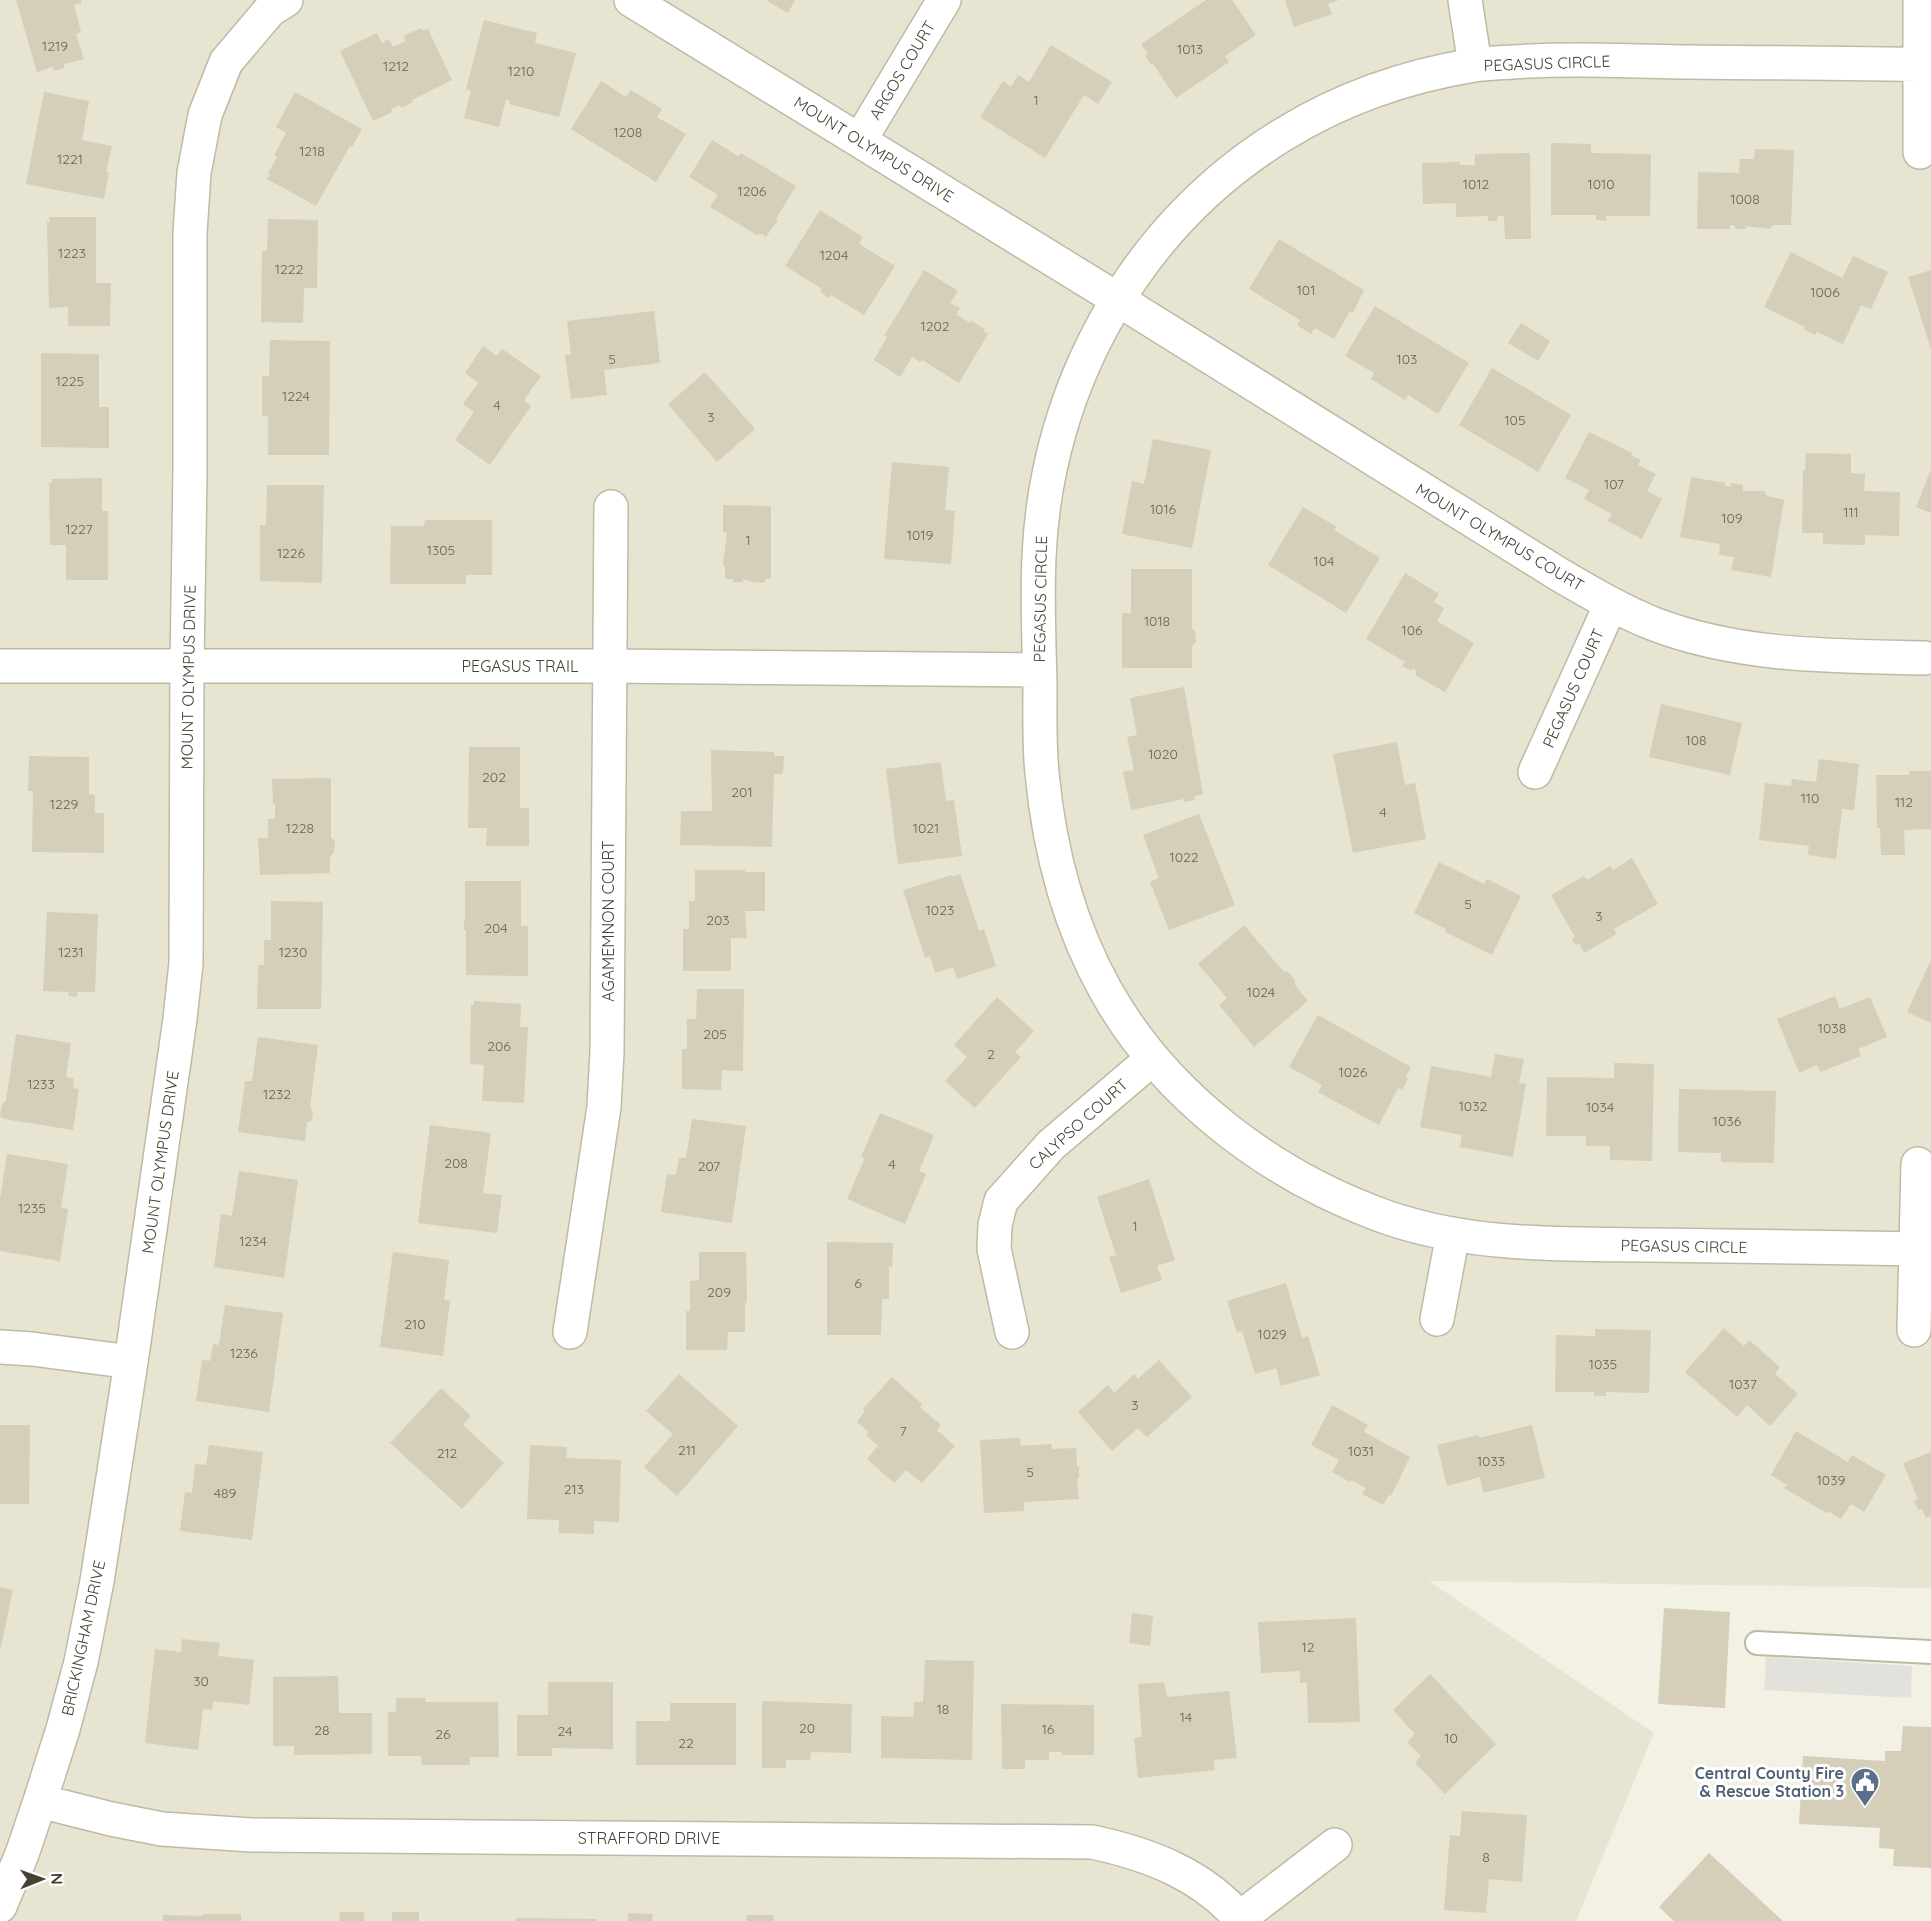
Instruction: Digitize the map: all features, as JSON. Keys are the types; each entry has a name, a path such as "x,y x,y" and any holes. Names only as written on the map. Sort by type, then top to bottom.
{"street":[{"name":"MOUNT OLYMPUS DRIVE","path":"631,0 1117,299"},
{"name":"ARGOS COURT","path":"860,140 944,0"},
{"path":"1465,0 1475,65"},
{"path":"1920,0 1925,65 1920,152"},
{"name":"MOUNT OLYMPUS DRIVE","path":"131,1362 173,1072 186,963 190,233 194,173 205,115 226,62 272,3"},
{"name":"PEGASUS CIRCLE","path":"1923,1249 1563,1244 1453,1234 1418,1227 1375,1214 1339,1198 1275,1164 1233,1134 1194,1101 1152,1059 1105,990 1082,941 1063,887 1049,828 1041,767 1039,555 1053,451 1066,405 1092,345 1117,299 1163,238 1196,202 1239,164 1285,133 1328,110 1373,91 1475,65 1542,60 1925,65"},
{"name":"MOUNT OLYMPUS COURT","path":"1117,299 1560,575 1611,604 1654,624 1710,640 1779,653 1925,658"},
{"name":"AGAMEMNON COURT","path":"570,1332 604,1107 607,1063 611,507"},
{"name":"PEGASUS COURT","path":"1535,772 1611,604"},
{"name":"PEGASUS TRAIL","path":"0,666 609,666 1039,670"},
{"name":"CALYPSO COURT","path":"1012,1332 994,1249 995,1225 1000,1201 1051,1145 1152,1059"},
{"path":"1914,1330 1923,1249 1918,1164"},
{"path":"1437,1319 1453,1234"},
{"path":"0,1347 131,1362"},
{"name":"BRICKINGHAM DRIVE","path":"0,1906 22,1854 40,1801 81,1662 97,1581 131,1362"},
{"name":"STRAFFORD DRIVE","path":"40,1801 162,1829 251,1835 1092,1842 1131,1850 1170,1866 1229,1905 1241,1920 1335,1845"}],"lane":[{"path":"1757,1643 1931,1652"}],"shaded area":[{"path":"0,0 1931,0 1931,1588 1429,1581 1654,1733 1576,1921 0,1921"},
{"path":"1766,1657 1912,1666 1911,1698 1764,1690"}],"building":[{"path":"16,0 81,0 82,3 74,5 81,32 76,34 84,59 64,64 64,68 54,71 52,67 37,72"},
{"path":"766,0 795,0 788,13"},
{"path":"1206,0 1232,0 1256,35 1225,56 1229,62 1176,98 1145,56 1148,54 1141,44"},
{"path":"1285,0 1339,0 1328,4 1332,14 1294,27"},
{"path":"484,20 537,33 535,43 576,53 559,117 509,104 510,101 506,100 499,127 464,118 471,91 466,89"},
{"path":"421,28 423,31 428,29 452,80 401,108 400,105 391,109 392,112 373,121 340,51 377,33 382,43 389,39 393,47 406,41 403,36"},
{"path":"1051,45 1112,82 1098,104 1084,95 1045,158 980,117 1003,81 1011,87 1018,75 1029,82"},
{"path":"601,81 626,97 631,90 662,109 657,117 686,134 656,182 571,129"},
{"path":"44,92 89,101 82,140 112,146 106,172 109,173 104,199 26,184"},
{"path":"295,92 362,129 316,206 267,179 277,157 274,155 286,133 276,127"},
{"path":"712,140 738,156 741,153 796,186 766,237 762,234 757,235 710,207 718,195 689,177"},
{"path":"1551,143 1591,144 1591,153 1651,154 1650,216 1606,216 1606,221 1596,220 1596,215 1551,215"},
{"path":"1755,149 1794,150 1791,225 1773,225 1770,229 1746,226 1746,229 1735,229 1735,226 1730,225 1730,229 1697,229 1698,172 1739,173 1740,159 1754,159"},
{"path":"1530,153 1531,239 1505,239 1504,216 1497,216 1497,221 1488,221 1488,216 1456,217 1456,203 1423,204 1422,163 1460,162 1460,165 1475,165 1475,154"},
{"path":"820,210 863,237 859,244 895,266 864,315 831,295 829,298 820,292 822,289 785,266"},
{"path":"49,217 96,217 96,283 111,283 110,326 68,326 68,307 49,308 47,222 49,222"},
{"path":"268,219 318,220 317,288 304,288 303,323 261,322 262,251 267,251"},
{"path":"1279,239 1364,290 1353,313 1350,311 1334,339 1315,328 1311,334 1297,325 1300,320 1249,289"},
{"path":"1791,252 1842,278 1853,256 1888,272 1871,309 1861,305 1843,344 1817,332 1815,335 1804,330 1805,327 1764,307"},
{"path":"924,270 958,291 950,303 960,308 956,314 985,329 983,331 988,334 959,383 922,360 920,362 912,357 900,377 874,360 887,337 884,336"},
{"path":"1931,270 1931,349 1908,277"},
{"path":"1375,306 1469,363 1438,414 1408,395 1405,400 1371,379 1374,373 1345,356"},
{"path":"654,311 660,363 604,370 607,395 571,399 565,355 571,354 567,321"},
{"path":"1521,323 1550,341 1538,361 1508,343"},
{"path":"270,340 330,341 329,455 268,455 268,416 262,416 262,376 269,376"},
{"path":"483,346 497,356 502,349 541,376 524,400 531,406 490,465 455,440 474,412 463,404 478,383 465,373"},
{"path":"41,353 99,354 99,407 109,407 109,448 41,447"},
{"path":"1492,368 1571,415 1538,472 1459,425"},
{"path":"705,372 755,429 717,462 668,404"},
{"path":"1589,432 1632,453 1631,455 1641,460 1638,465 1656,474 1647,491 1662,499 1642,539 1608,521 1612,514 1584,499 1589,490 1565,478"},
{"path":"1153,439 1211,450 1192,548 1122,534 1132,481 1144,484"},
{"path":"1806,453 1851,454 1851,473 1865,474 1864,491 1900,492 1899,536 1865,535 1865,545 1823,544 1823,533 1802,533 1803,470 1805,471"},
{"path":"892,462 949,467 945,510 955,511 951,564 884,559"},
{"path":"1931,469 1931,513 1916,507"},
{"path":"1691,477 1725,483 1725,486 1731,487 1731,483 1743,485 1743,491 1764,491 1767,496 1784,500 1771,577 1731,570 1734,557 1719,555 1720,544 1680,537"},
{"path":"102,478 102,511 108,511 108,580 66,580 66,545 50,545 49,483 52,483 52,479"},
{"path":"267,485 324,485 322,583 260,581 260,525 266,525"},
{"path":"723,505 771,506 771,579 766,579 764,583 743,579 743,582 733,582 733,579 725,579 723,564 727,533 723,532"},
{"path":"1303,507 1337,527 1334,530 1380,558 1346,613 1268,565"},
{"path":"425,520 492,520 492,575 466,575 466,584 390,584 391,526 424,526"},
{"path":"1131,569 1192,569 1192,628 1196,642 1192,646 1192,668 1122,668 1122,613 1131,613"},
{"path":"1405,573 1439,594 1434,602 1444,608 1437,621 1474,643 1445,692 1415,675 1417,671 1413,668 1412,671 1402,666 1405,662 1366,639"},
{"path":"1184,687 1203,794 1194,796 1195,800 1184,802 1184,799 1131,810 1123,772 1134,770 1127,737 1137,735 1130,698"},
{"path":"1661,704 1742,723 1730,775 1649,757"},
{"path":"1397,742 1405,785 1415,783 1426,839 1353,853 1333,754"},
{"path":"469,747 520,747 520,808 529,808 529,846 486,846 487,828 468,828"},
{"path":"711,750 774,752 774,756 784,756 783,774 774,774 772,847 680,845 681,811 712,811"},
{"path":"29,756 89,757 89,794 95,795 95,813 104,813 104,853 32,852 33,791 28,791"},
{"path":"1819,759 1859,764 1854,810 1842,809 1836,859 1808,855 1809,846 1759,840 1765,783 1791,786 1792,779 1816,782"},
{"path":"941,762 946,801 954,800 962,856 898,864 886,769"},
{"path":"1909,771 1931,771 1931,829 1904,830 1905,855 1881,855 1880,828 1877,828 1876,775 1910,775"},
{"path":"331,778 331,838 335,841 334,853 330,857 330,873 260,875 258,838 268,838 268,819 275,819 272,779"},
{"path":"1199,814 1235,905 1169,930 1150,882 1159,878 1143,835"},
{"path":"1632,858 1658,904 1614,929 1617,934 1584,953 1579,943 1576,945 1572,939 1575,937 1551,895 1584,876 1587,880 1610,866 1613,870"},
{"path":"1439,862 1484,884 1487,879 1521,896 1492,955 1445,932 1446,929 1414,913"},
{"path":"695,870 765,872 765,911 745,911 747,938 731,938 731,971 683,971 683,929 689,929 689,901 695,901"},
{"path":"960,874 979,931 984,929 996,966 957,979 953,967 935,973 930,956 925,958 903,890"},
{"path":"465,881 521,881 521,926 528,926 528,976 466,975"},
{"path":"271,901 323,902 321,1009 257,1009 258,965 264,965 264,940 271,940"},
{"path":"47,912 98,914 95,992 77,992 77,997 68,996 69,992 43,991"},
{"path":"1244,925 1283,971 1288,972 1295,980 1295,985 1308,1001 1254,1047 1219,1005 1227,998 1198,964"},
{"path":"1931,960 1931,1023 1907,1012"},
{"path":"697,989 744,989 743,1071 722,1070 721,1090 682,1089 682,1049 687,1049 687,1019 696,1019"},
{"path":"1835,996 1840,1009 1870,997 1887,1037 1858,1049 1861,1056 1820,1072 1817,1065 1799,1073 1777,1019"},
{"path":"997,997 1034,1031 1015,1052 1021,1057 975,1108 945,1081 967,1057 954,1045"},
{"path":"474,1001 521,1004 520,1027 528,1027 524,1103 482,1101 484,1065 470,1064 471,1005 474,1005"},
{"path":"1318,1015 1411,1067 1402,1090 1398,1088 1379,1125 1318,1092 1322,1085 1289,1067"},
{"path":"16,1034 71,1043 66,1077 74,1079 73,1088 79,1089 73,1130 4,1119 0,1116 2,1105 6,1101"},
{"path":"258,1037 318,1045 310,1107 313,1112 312,1120 307,1123 305,1141 238,1132 245,1081 252,1081"},
{"path":"1495,1054 1524,1059 1519,1083 1526,1084 1513,1157 1460,1147 1462,1135 1420,1127 1431,1066 1491,1077"},
{"path":"1614,1063 1654,1064 1652,1161 1610,1160 1610,1146 1586,1146 1586,1136 1546,1136 1547,1077 1614,1078"},
{"path":"1679,1089 1776,1091 1774,1163 1721,1162 1721,1153 1678,1152"},
{"path":"880,1113 934,1135 919,1171 926,1174 905,1224 847,1199 865,1158 861,1157"},
{"path":"692,1119 746,1126 732,1223 661,1212 667,1174 676,1175 679,1158 686,1158"},
{"path":"430,1125 491,1133 483,1193 502,1195 497,1233 418,1223"},
{"path":"7,1154 68,1164 61,1208 68,1209 60,1261 0,1251 0,1199"},
{"path":"239,1171 298,1180 284,1278 214,1267 221,1214 232,1216"},
{"path":"1149,1179 1175,1260 1157,1266 1162,1280 1121,1293 1109,1257 1116,1255 1097,1197"},
{"path":"827,1242 893,1243 892,1267 889,1267 889,1299 882,1299 881,1335 827,1335"},
{"path":"393,1252 449,1260 444,1300 450,1301 443,1356 380,1347"},
{"path":"699,1252 746,1252 745,1332 728,1332 727,1350 686,1350 686,1311 690,1311 690,1281 699,1280"},
{"path":"1286,1283 1302,1338 1308,1336 1320,1375 1281,1386 1276,1368 1255,1374 1242,1331 1237,1333 1227,1301"},
{"path":"225,1305 283,1313 269,1412 196,1401 202,1360 210,1361 213,1344 219,1345"},
{"path":"1724,1328 1744,1346 1749,1340 1780,1367 1775,1374 1798,1394 1770,1426 1747,1405 1737,1417 1685,1372"},
{"path":"1595,1329 1651,1330 1649,1393 1606,1392 1606,1396 1594,1396 1594,1392 1555,1392 1556,1335 1595,1336"},
{"path":"1159,1360 1192,1397 1147,1437 1138,1428 1112,1451 1078,1412 1108,1385 1114,1393 1134,1374 1138,1379"},
{"path":"679,1374 738,1426 677,1496 644,1467 673,1434 646,1411"},
{"path":"892,1377 922,1404 920,1407 941,1425 937,1430 955,1446 922,1483 906,1470 894,1483 867,1459 878,1446 866,1435 869,1432 857,1422 865,1411 863,1409"},
{"path":"441,1388 471,1416 463,1425 504,1463 462,1509 390,1443"},
{"path":"1332,1405 1368,1425 1364,1432 1410,1457 1391,1496 1389,1495 1383,1505 1362,1494 1366,1488 1332,1472 1339,1460 1311,1445"},
{"path":"0,1425 30,1425 29,1504 0,1504"},
{"path":"1532,1425 1545,1478 1483,1493 1480,1477 1447,1486 1437,1445 1479,1435 1479,1438"},
{"path":"1796,1431 1848,1462 1852,1455 1886,1475 1864,1512 1851,1504 1841,1519 1784,1488 1787,1485 1771,1475"},
{"path":"1020,1438 1021,1446 1051,1444 1052,1449 1076,1448 1077,1467 1079,1466 1079,1478 1077,1478 1079,1499 1024,1502 1024,1511 984,1513 980,1440"},
{"path":"209,1445 263,1452 252,1540 180,1531 185,1492 192,1493 195,1464 206,1465"},
{"path":"530,1445 567,1447 566,1458 621,1460 619,1522 594,1521 594,1534 559,1533 559,1520 527,1519"},
{"path":"1931,1452 1931,1516 1926,1518 1922,1509 1918,1510 1914,1500 1918,1499 1903,1463"},
{"path":"0,1587 13,1590 1,1647 0,1647"},
{"path":"1664,1608 1730,1612 1725,1708 1658,1704"},
{"path":"1132,1613 1153,1616 1150,1646 1129,1643"},
{"path":"1356,1618 1360,1722 1308,1723 1307,1683 1300,1683 1300,1671 1261,1673 1258,1622"},
{"path":"182,1639 220,1643 218,1656 254,1660 249,1705 213,1701 212,1710 203,1709 198,1750 145,1743 155,1649 181,1652"},
{"path":"925,1660 974,1661 972,1760 881,1758 881,1716 913,1717 914,1702 923,1702"},
{"path":"1430,1674 1496,1744 1445,1794 1415,1763 1421,1756 1407,1742 1415,1734 1393,1710"},
{"path":"338,1676 339,1713 372,1713 372,1754 294,1755 294,1746 273,1746 273,1677"},
{"path":"548,1682 613,1682 613,1749 552,1748 552,1756 517,1756 517,1715 548,1715"},
{"path":"1164,1682 1167,1697 1229,1691 1237,1758 1214,1760 1215,1770 1138,1778 1134,1738 1142,1737 1138,1684"},
{"path":"396,1698 426,1698 425,1702 498,1702 499,1757 470,1757 470,1765 422,1765 421,1756 388,1756 388,1712 396,1712"},
{"path":"762,1701 852,1704 851,1753 811,1752 810,1760 786,1760 786,1768 762,1768"},
{"path":"670,1703 736,1703 736,1765 636,1765 636,1721 670,1721"},
{"path":"1001,1704 1094,1705 1094,1755 1062,1755 1062,1752 1049,1752 1049,1760 1025,1760 1025,1769 1002,1769"},
{"name":"Central County Fire & Rescue Station 3","path":"1903,1726 1931,1727 1931,1868 1893,1866 1894,1849 1879,1848 1880,1828 1799,1824 1803,1756 1885,1761 1885,1751 1901,1751"},
{"path":"1462,1811 1527,1815 1522,1882 1489,1879 1486,1913 1444,1910 1450,1835 1460,1836"},
{"path":"1709,1853 1783,1921 1674,1921 1659,1907"},
{"path":"340,1912 364,1912 364,1921 339,1921"},
{"path":"392,1912 419,1912 419,1921 392,1921"},
{"path":"628,1913 653,1914 652,1921 628,1921"},
{"path":"203,1914 241,1914 241,1921 163,1921 163,1915 203,1916"},
{"path":"746,1915 773,1915 774,1921 747,1921"},
{"path":"516,1918 596,1919 596,1921 516,1921"}],"place":[{"name":"Central County Fire & Rescue Station 3","path":"1865,1808"}]}
